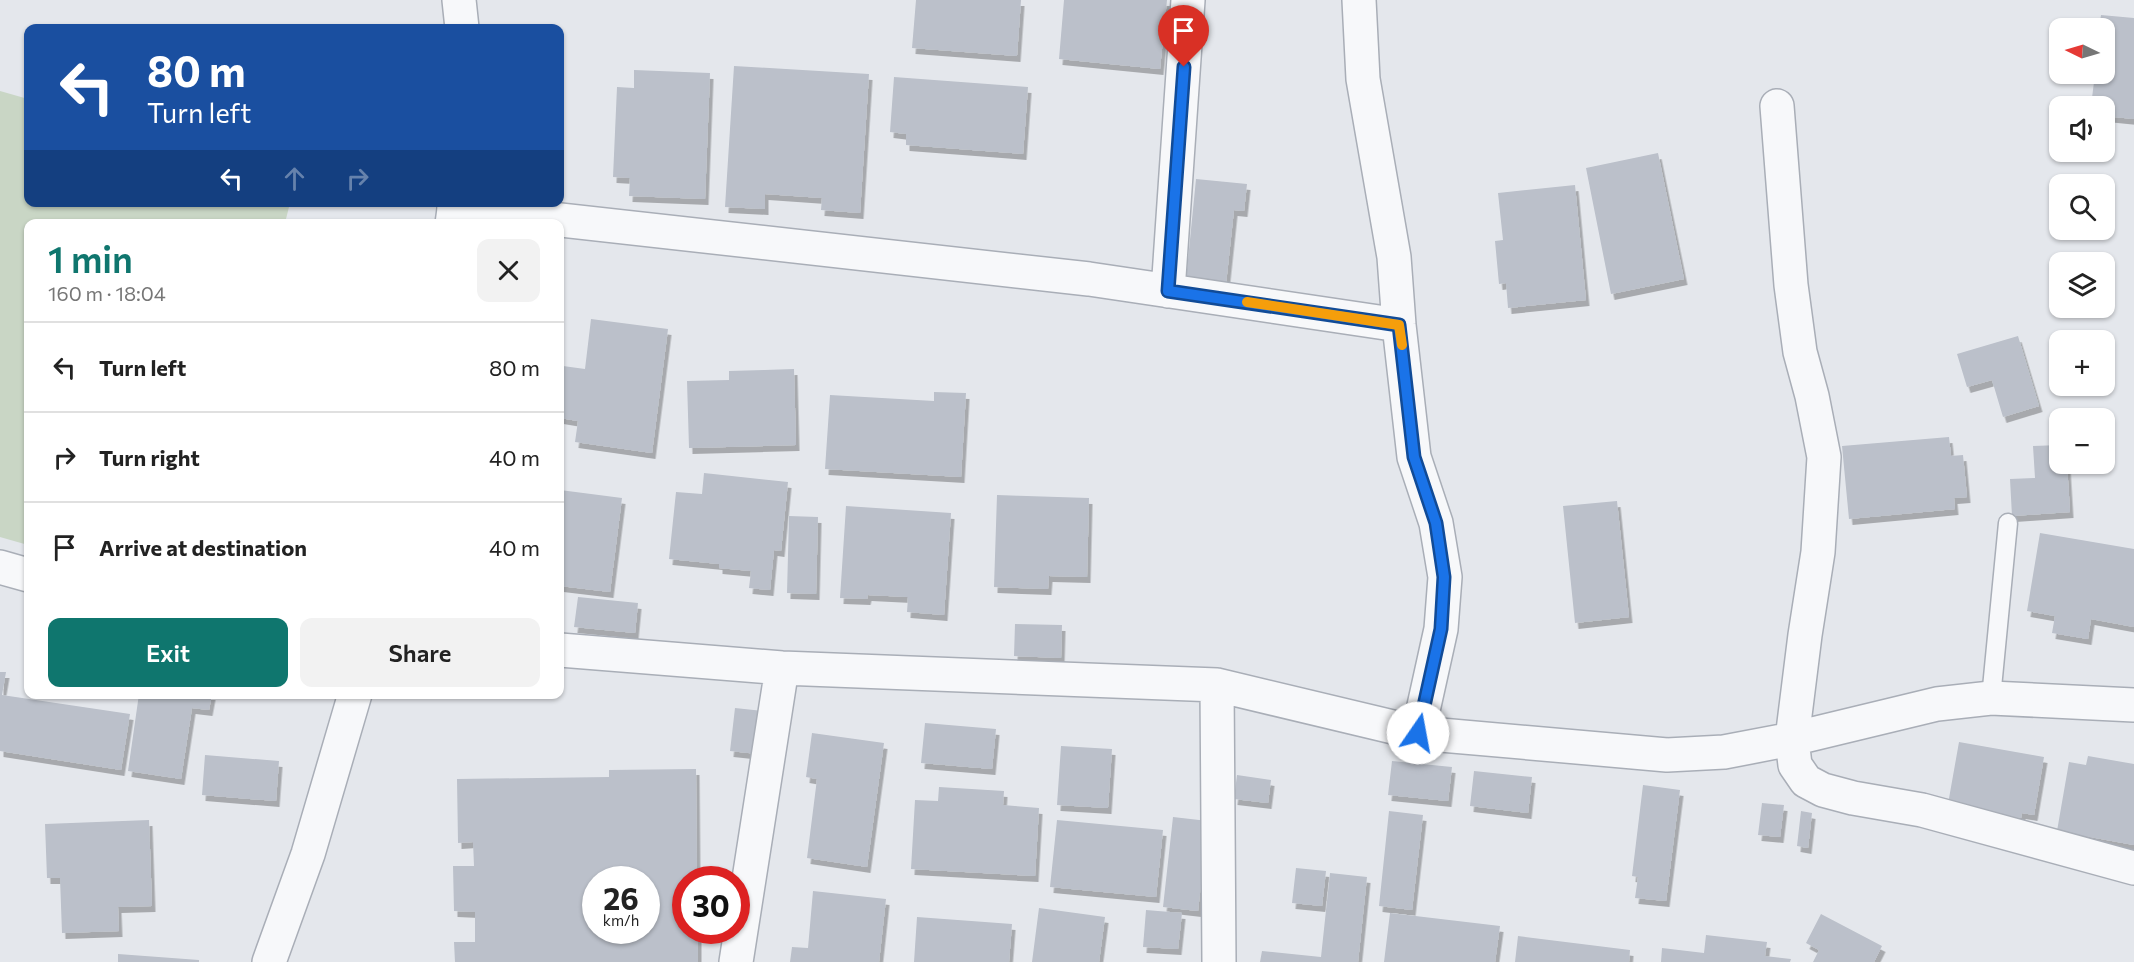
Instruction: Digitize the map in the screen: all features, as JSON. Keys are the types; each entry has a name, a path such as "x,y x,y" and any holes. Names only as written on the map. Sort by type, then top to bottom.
{"street":[{"path":"459,0 462,24"},
{"path":"1168,291 1188,0"},
{"path":"1359,0 1363,79 1394,257 1414,457 1436,523 1444,577 1441,629 1418,733"},
{"path":"1777,106 1791,285 1799,341 1824,456 1818,552 1792,739 1795,765 1806,781 1823,790 1853,798 1922,810 2134,868"},
{"path":"454,211 529,219"},
{"path":"564,223 1089,279 1399,325"},
{"path":"0,567 24,574"},
{"path":"564,650 783,668 1217,685 1418,733 1667,755 1724,752 1792,739 1937,704 1990,698 2134,705"},
{"path":"736,962 783,668"},
{"path":"1217,685 1219,962"},
{"path":"269,962 308,854 354,699"}],"lane":[{"path":"1990,698 2008,524"}],"green space":[{"path":"0,91 24,98 24,207 289,207 286,219 24,219 24,544 0,537"}],"building":[{"path":"916,0 1021,0 1017,56 912,48"},
{"path":"1064,0 1167,0 1160,69 1059,59"},
{"path":"2101,15 2134,18 2134,119 2115,117 2115,96 2092,96 2094,84 2115,84 2115,18 2101,18"},
{"path":"734,66 869,74 860,213 821,210 822,198 765,194 765,209 725,207"},
{"path":"634,70 710,73 705,199 629,196 630,178 613,177 617,87 634,88"},
{"path":"894,77 1028,87 1023,154 906,145 906,134 890,132"},
{"path":"1658,153 1684,279 1611,294 1586,168"},
{"path":"1196,179 1247,184 1244,211 1234,210 1226,284 1186,280"},
{"path":"1575,185 1586,300 1508,308 1506,283 1499,284 1495,241 1503,240 1498,193"},
{"path":"591,319 668,329 652,453 575,442 578,421 564,419 564,366 585,369"},
{"path":"2018,336 2039,406 2003,417 1992,380 1967,387 1957,354"},
{"path":"794,369 796,445 689,448 687,381 729,380 729,371"},
{"path":"934,392 966,393 961,477 825,469 830,395 934,401"},
{"path":"1949,437 1951,456 1963,455 1967,497 1954,498 1955,509 1849,519 1842,446"},
{"path":"2049,445 2049,474 2068,474 2070,512 2012,516 2010,479 2035,478 2033,446"},
{"path":"704,473 788,482 781,551 774,550 770,590 749,588 751,571 719,568 719,564 669,559 676,492 702,494"},
{"path":"564,491 622,498 610,592 564,586"},
{"path":"997,495 1089,498 1087,577 1049,576 1048,589 994,587"},
{"path":"1617,501 1629,617 1575,623 1563,506"},
{"path":"846,506 951,513 944,615 907,612 908,597 868,595 867,599 840,598"},
{"path":"789,516 818,517 816,594 787,593"},
{"path":"2040,533 2134,549 2134,627 2091,619 2088,639 2052,633 2055,616 2027,611"},
{"path":"578,597 638,603 635,633 574,627"},
{"path":"1015,624 1062,625 1061,658 1014,656"},
{"path":"0,672 6,672 2,695 130,714 121,770 0,751"},
{"path":"138,699 211,699 209,710 192,708 181,779 128,771"},
{"path":"735,708 763,711 758,754 730,751"},
{"path":"925,723 996,729 992,769 921,763"},
{"path":"812,733 884,743 867,867 807,858 817,779 806,777"},
{"path":"1959,742 2044,757 2034,815 2022,813 2021,818 1948,804"},
{"path":"1061,746 1112,749 1108,808 1057,805"},
{"path":"205,755 279,761 276,801 202,795"},
{"path":"2088,756 2134,764 2134,845 2057,831 2069,762 2086,765"},
{"path":"1392,761 1452,767 1448,801 1388,795"},
{"path":"696,769 697,866 672,866 672,944 698,944 698,962 455,962 454,942 475,942 475,912 454,911 453,866 474,866 473,842 458,843 457,779 609,777 609,770"},
{"path":"1474,771 1532,777 1528,813 1470,806"},
{"path":"1237,775 1271,780 1268,803 1234,799"},
{"path":"1643,785 1680,790 1666,901 1635,898 1638,877 1632,876"},
{"path":"939,787 1004,791 1003,805 1039,808 1035,876 911,869 915,800 938,801"},
{"path":"1762,803 1784,805 1780,837 1758,835"},
{"path":"1389,811 1423,815 1412,910 1379,906"},
{"path":"1801,811 1812,813 1808,848 1797,846"},
{"path":"1173,817 1208,821 1198,911 1163,907"},
{"path":"149,820 152,906 118,907 119,931 62,933 60,878 47,878 45,824"},
{"path":"1057,820 1163,830 1156,897 1050,887"},
{"path":"1296,868 1326,871 1322,906 1292,903"},
{"path":"1330,873 1367,877 1358,962 1260,962 1262,951 1321,957"},
{"path":"813,891 886,899 879,962 790,962 792,947 808,948"},
{"path":"1039,908 1105,917 1099,962 1032,962"},
{"path":"1146,910 1182,913 1178,949 1143,947"},
{"path":"1390,913 1500,926 1495,962 1384,962"},
{"path":"1821,914 1882,946 1874,962 1813,962 1819,950 1806,943"},
{"path":"917,917 1012,924 1009,962 914,962"},
{"path":"1706,935 1767,942 1765,956 1791,959 1790,962 1661,962 1662,948 1704,953"},
{"path":"1518,936 1630,950 1629,962 1515,962"},
{"path":"118,954 199,960 199,962 118,962"}],"slow traffic":[{"path":"1247,302 1399,325 1402,345"}],"route":[{"path":"1184,67 1168,291 1399,325 1414,457 1436,523 1444,577 1441,629 1418,733"}]}
